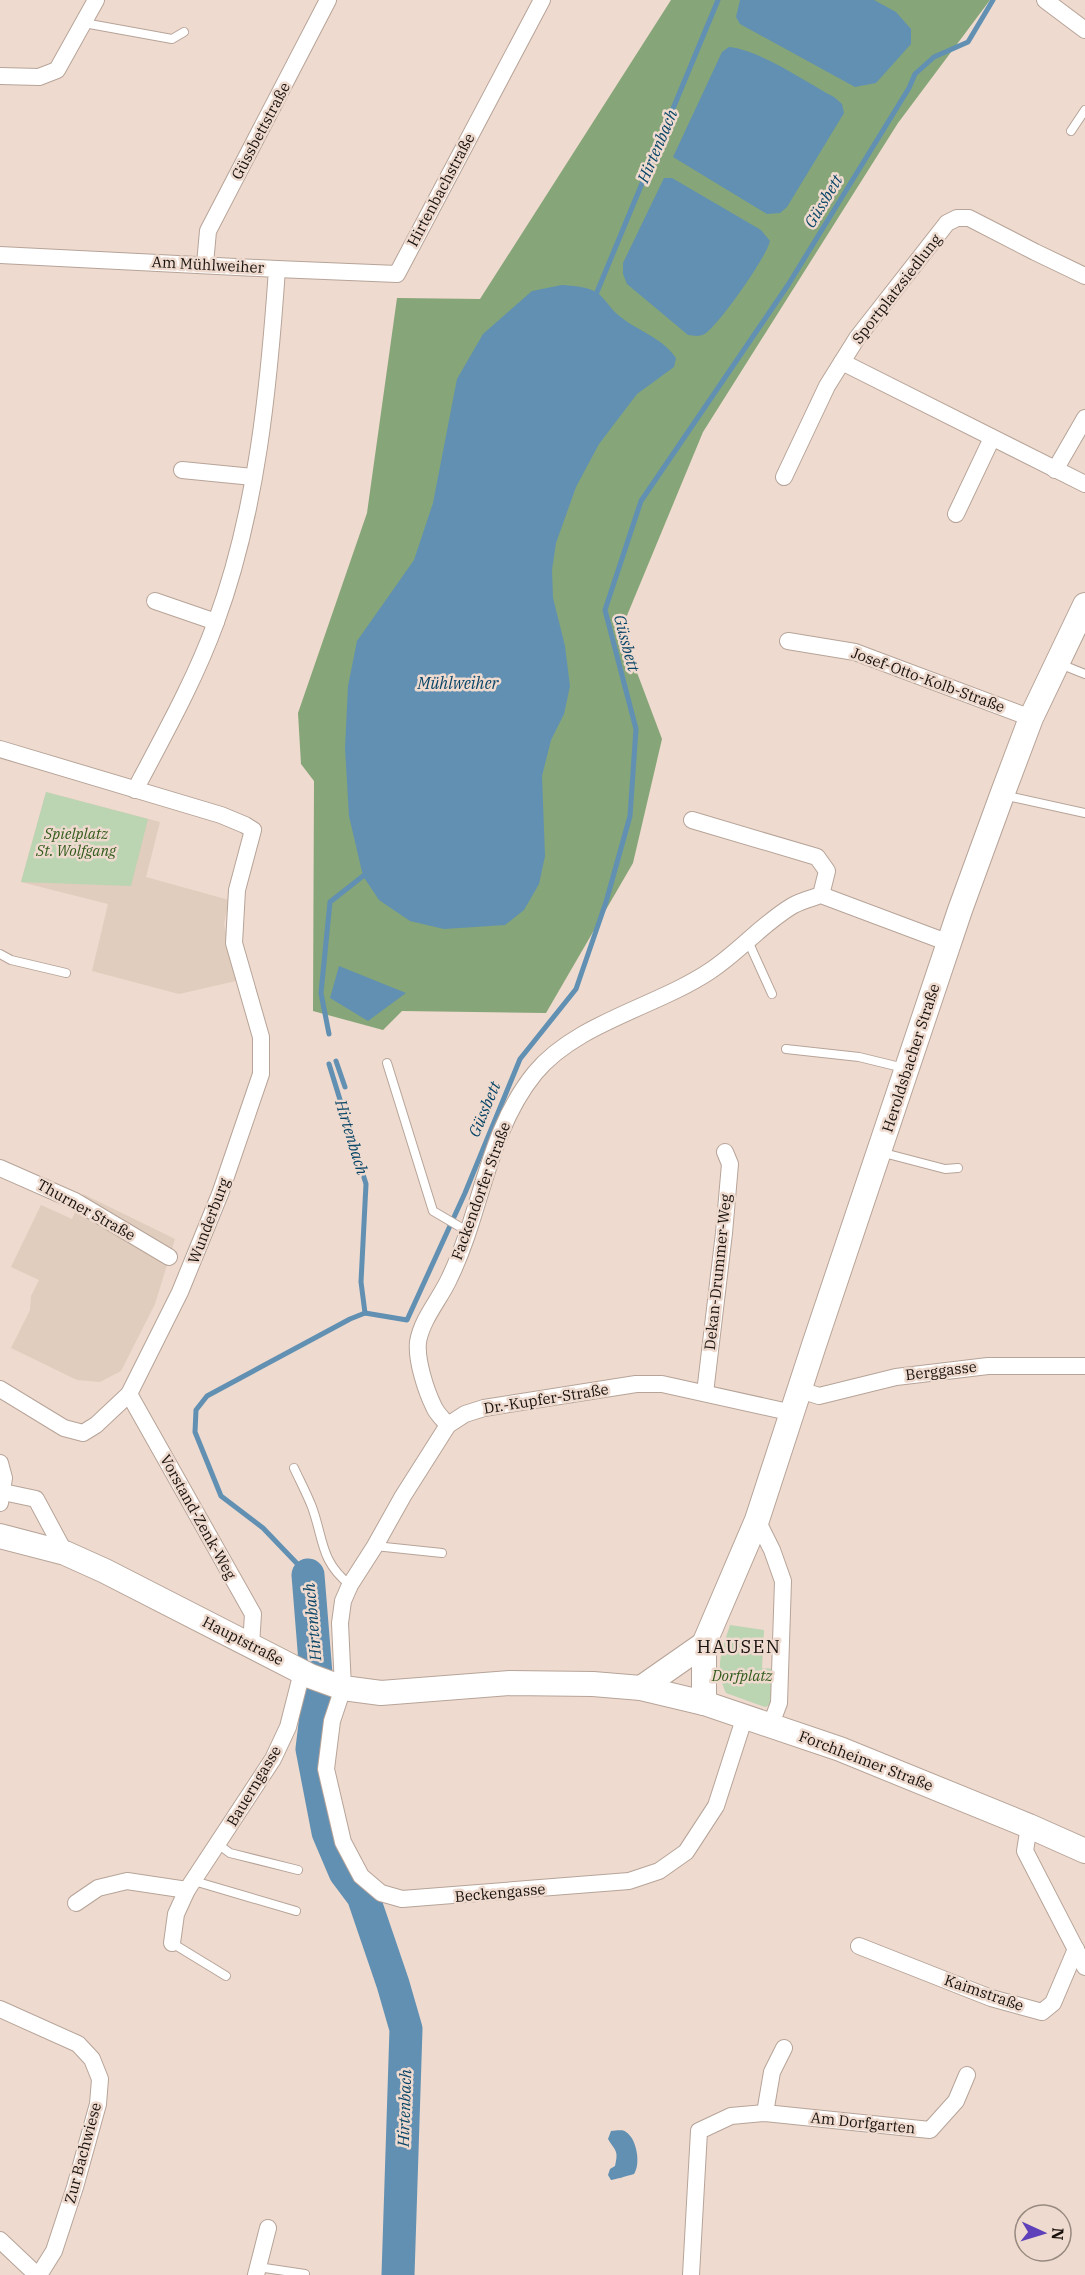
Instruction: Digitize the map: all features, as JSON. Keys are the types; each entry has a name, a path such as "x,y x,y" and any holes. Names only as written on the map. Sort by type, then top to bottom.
{"street":[{"path":"0,76 39,77 57,70 96,0"},
{"name":"Güssbettstraße","path":"205,264 208,231 328,0"},
{"name":"Hirtenbachstraße","path":"277,269 397,274 542,0"},
{"path":"1045,0 1085,30"},
{"name":"Sportplatzsiedlung","path":"784,477 827,386 857,338 947,223 957,218 969,218 1085,276"},
{"name":"Am Mühlweiher","path":"0,255 277,269 272,348 253,477 236,554 216,622 172,720 135,790"},
{"name":"Sportplatzsiedlung","path":"842,362 1085,484"},
{"path":"1055,470 1085,418"},
{"path":"956,514 992,438"},
{"path":"182,470 253,477"},
{"path":"155,601 216,622"},
{"name":"Heroldsbacher Straße","path":"705,1703 704,1644 757,1520 949,943 1002,795 1031,718 1085,605"},
{"name":"Josef-Otto-Kolb-Straße","path":"788,641 855,652 1031,718"},
{"path":"0,749 135,790"},
{"name":"Wunderburg","path":"0,1389 64,1428 83,1433 96,1425 129,1394 196,1256 235,1153 261,1074 261,1037 234,943 237,890 253,830 221,815 135,790"},
{"path":"692,820 817,856 827,871 821,895 949,943"},
{"name":"Fackendorfer Straße","path":"448,1425 434,1408 418,1357 418,1340 423,1325 451,1276 482,1182 511,1109 535,1072 559,1050 586,1033 667,996 710,971 793,905 821,895"},
{"name":"Dekan-Drummer-Weg","path":"705,1393 730,1164 725,1152"},
{"name":"Thurner Straße","path":"0,1168 75,1201 169,1257"},
{"name":"Berggasse","path":"796,1401 896,1377 988,1365 1085,1366"},
{"name":"Dr.-Kupfer-Straße","path":"448,1425 465,1414 484,1408 636,1384 662,1384 705,1393 796,1401"},
{"name":"Vorstand-Zenk-Weg","path":"129,1394 253,1614 251,1645"},
{"path":"321,1680 340,1623 343,1601 350,1585 448,1425"},
{"path":"0,1463 4,1478 1,1498 36,1499 64,1553"},
{"path":"757,1520 772,1550 783,1581 779,1704 771,1724"},
{"name":"Hauptstraße","path":"0,1536 64,1553 105,1571 321,1680 381,1693 510,1683 593,1684 641,1688"},
{"path":"641,1688 704,1644"},
{"name":"Beckengasse","path":"321,1680 332,1721 326,1769 343,1842 361,1876 381,1893 402,1899 629,1881 659,1870 686,1852 716,1806 745,1716"},
{"name":"Bauerngasse","path":"172,1943 176,1914 191,1886 273,1759 288,1727 321,1680"},
{"name":"Forchheimer Straße","path":"641,1688 705,1703 840,1749 1085,1851"},
{"path":"1029,1826 1025,1851 1085,1967"},
{"path":"76,1903 98,1888 127,1881 191,1886"},
{"name":"Kaimstraße","path":"859,1946 991,1998 1042,2012 1053,2003 1076,1949"},
{"name":"Zur Bachwiese","path":"0,2009 78,2044 92,2059 100,2079 98,2104 75,2187 54,2251 38,2275"},
{"path":"765,2112 772,2072 784,2048"},
{"name":"Am Dorfgarten","path":"691,2275 699,2131 730,2116 765,2112 930,2130 956,2101 967,2075"},
{"path":"257,2271 268,2228"},
{"path":"0,2240 38,2275"}],"lane":[{"path":"84,23 172,39 184,32"},
{"path":"1071,132 1085,110"},
{"path":"1056,662 1085,674"},
{"path":"1002,795 1085,813"},
{"path":"748,941 772,993"},
{"path":"0,954 11,960 66,973"},
{"path":"786,1049 859,1057 908,1069"},
{"path":"387,1063 433,1211 467,1231"},
{"path":"880,1152 945,1169 958,1168"},
{"path":"294,1468 312,1507 327,1561 339,1577 350,1585"},
{"path":"375,1546 442,1553"},
{"path":"219,1845 230,1852 298,1870"},
{"path":"191,1886 296,1911"},
{"path":"172,1943 226,1976"},
{"path":"257,2271 304,2274"}],"shaded area":[{"path":"46,792 160,822 146,877 229,900 224,924 236,981 179,994 92,971 108,904 21,882"},
{"path":"83,1194 175,1239 155,1304 121,1371 100,1382 77,1380 11,1348 30,1310 31,1296 39,1280 11,1267 41,1205 72,1219"}],"green space":[{"path":"671,0 990,0 898,123 703,432 621,630 662,739 633,863 546,1013 402,1011 383,1030 313,1011 314,781 301,764 298,713 367,513 397,298 480,299"},
{"name":"Spielplatz St. Wolfgang","path":"46,792 148,819 131,886 21,882"},
{"name":"Dorfplatz","path":"730,1625 764,1630 762,1668 776,1669 774,1697 765,1707 726,1693 720,1675 720,1659"}],"water":[{"path":"740,0 874,0 896,12 911,29 911,44 876,83 855,87 740,24 736,17"},
{"path":"729,47 741,49 768,60 834,97 842,104 844,113 787,207 780,213 767,214 673,157 722,52"},
{"path":"664,178 672,178 761,230 770,241 742,290 713,327 702,335 688,335 627,284 623,274 623,263"},
{"name":"Mühlweiher","path":"562,285 582,287 597,293 617,314 663,344 676,358 674,367 637,394 599,444 576,487 556,543 552,570 553,598 565,646 570,686 564,714 551,740 542,776 545,856 539,884 524,910 505,925 444,929 410,921 379,900 363,876 349,816 345,748 348,686 357,641 414,560 433,503 457,379 483,334 532,291"},
{"path":"339,966 406,993 368,1021 330,998"},
{"path":"611,2131 623,2131 630,2135 635,2146 637,2164 634,2174 611,2180 608,2175 610,2169 615,2166 617,2157 608,2139"}],"waterway":[{"name":"Hirtenbach","path":"597,292 718,0"},
{"name":"Güssbett","path":"365,1313 407,1320 465,1193 520,1059 576,989 606,902 630,816 636,729 605,610 641,501 788,285 909,88 915,74 934,57 968,42 993,0"},
{"name":"Hirtenbach","path":"329,1034 321,993 330,902 363,876"},
{"path":"336,1061 345,1087"},
{"name":"Hirtenbach","path":"329,1064 366,1184 361,1282 365,1313"},
{"name":"Hirtenbach","path":"308,1575 263,1528 221,1496 195,1432 196,1410 207,1396 365,1313"},
{"name":"Hirtenbach","path":"308,1575 318,1699 312,1749 328,1832 345,1872 363,1896 406,2029 398,2275"}],"district":[{"name":"HAUSEN","path":"739,1647"}]}
